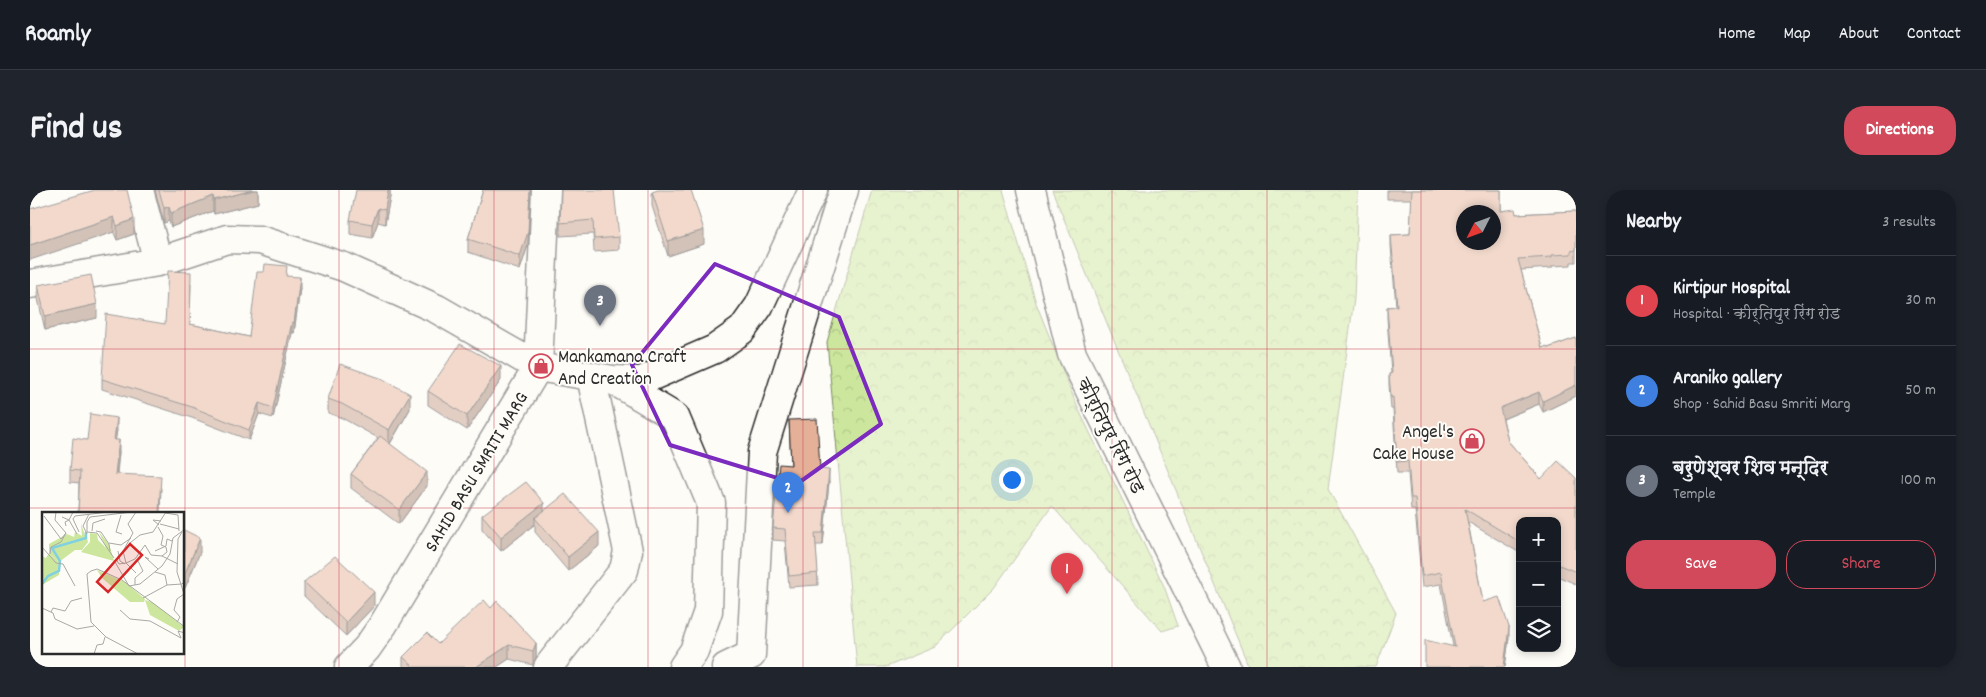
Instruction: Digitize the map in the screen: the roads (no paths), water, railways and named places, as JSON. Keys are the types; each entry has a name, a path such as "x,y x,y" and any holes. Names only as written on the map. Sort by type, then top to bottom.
{"street":[{"path":"138,190 158,262"},
{"path":"538,367 546,190"},
{"path":"30,284 158,262 228,239 260,240 344,267 437,309 538,367 602,378 641,381 715,349 742,330 759,306 813,190"},
{"path":"726,667 751,655 762,452 844,190"},
{"name":"कीर्तिपुर रिंग रोड","path":"1031,190 1072,354 1226,667"},
{"name":"SAHID BASU SMRITI MARG","path":"349,667 368,648 383,625 538,367"},
{"path":"548,667 624,570 628,551 602,378"},
{"path":"602,378 675,417 711,503 708,611 694,651 683,667"}],"place":[{"name":"बरुणेश्वर शिव मन्दिर","path":"600,326"},
{"name":"Mankamana Craft And Creation","path":"541,366"},
{"name":"Angel's Cake House","path":"1472,441"},
{"name":"Araniko gallery","path":"788,513"},
{"name":"Kirtipur Hospital","path":"1067,594"}]}
